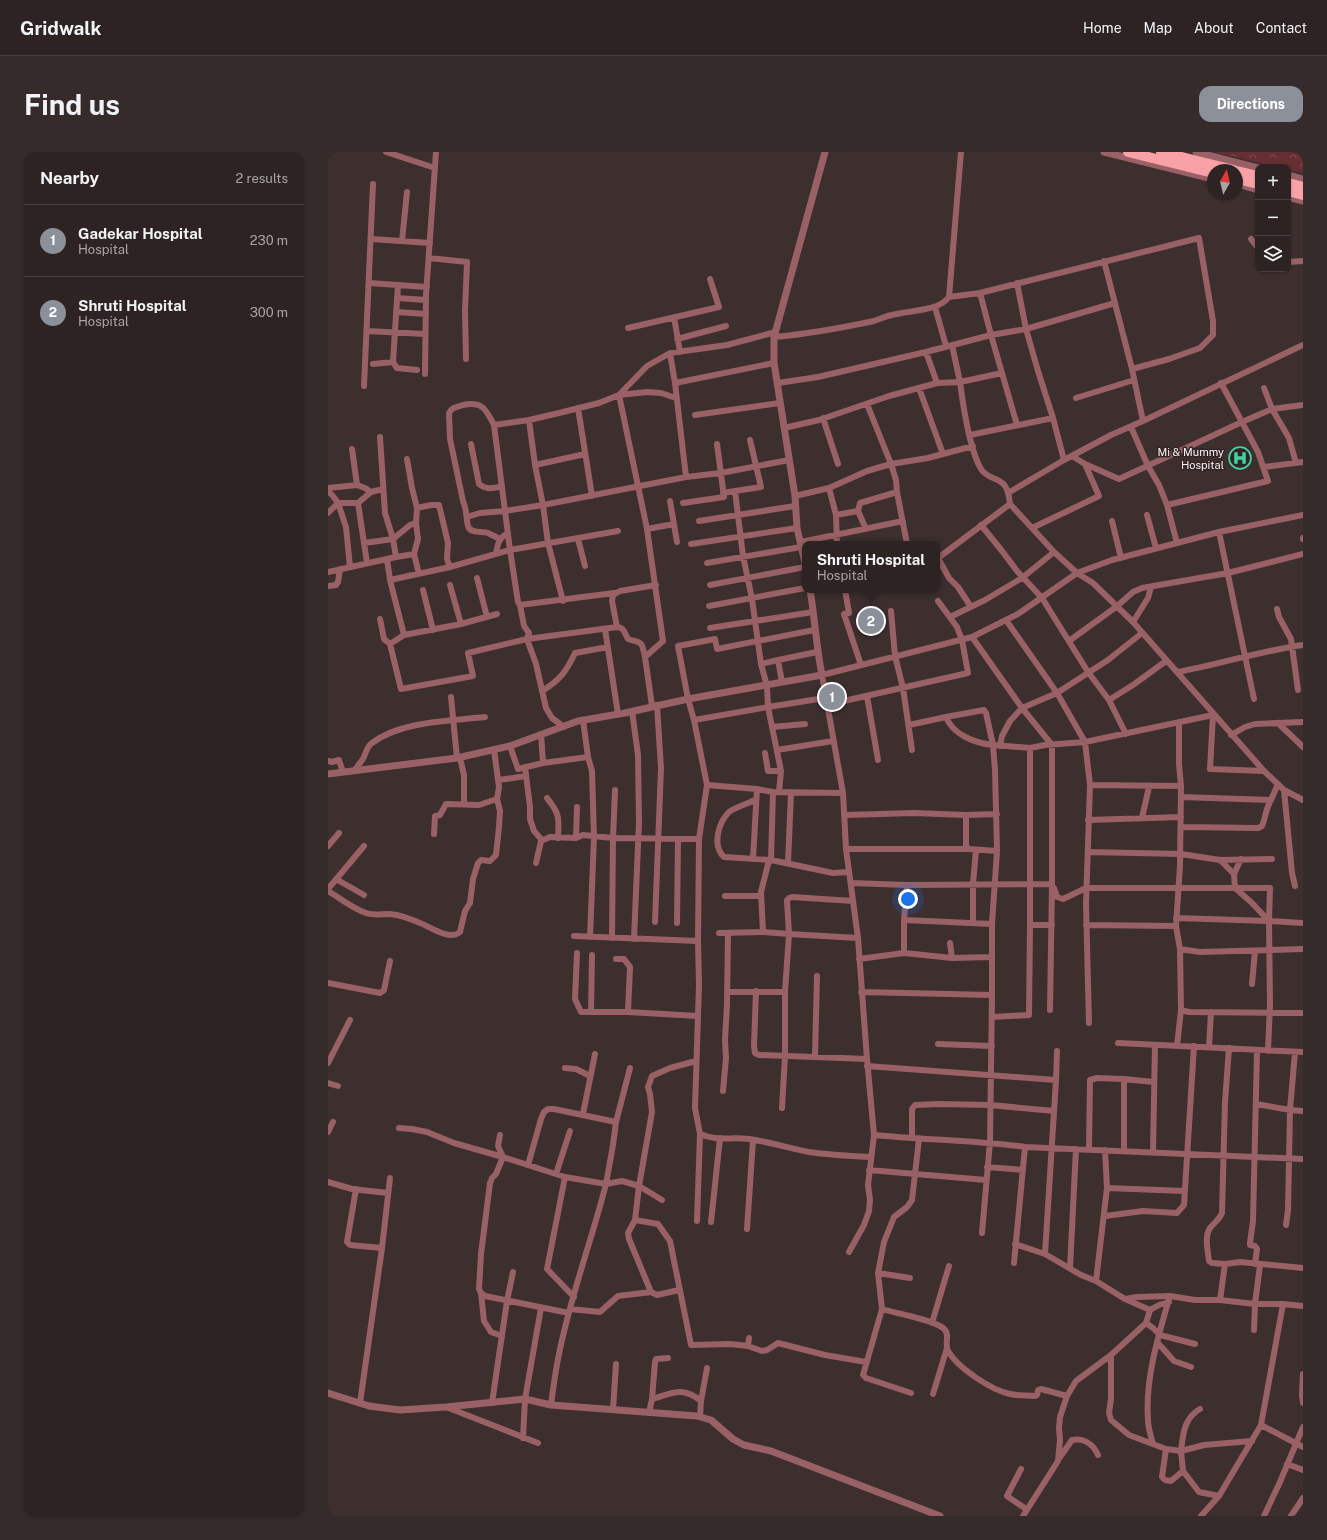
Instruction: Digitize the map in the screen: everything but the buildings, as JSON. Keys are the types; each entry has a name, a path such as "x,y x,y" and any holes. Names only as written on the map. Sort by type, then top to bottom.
{"highway":[{"path":"1128,152 1207,172"},
{"path":"1161,152 1211,164"},
{"path":"1243,172 1255,175"},
{"path":"1243,180 1255,183"},
{"path":"1291,184 1303,187"},
{"path":"1291,192 1303,195"}],"street":[{"path":"386,152 435,168"},
{"path":"425,374 426,300 436,152"},
{"path":"802,550 797,528 795,496 774,363 775,334 825,152"},
{"path":"619,395 647,366 670,353 728,345 775,334 809,334 935,307 945,303 949,298 961,152"},
{"path":"1104,152 1207,178"},
{"path":"1199,152 1255,167"},
{"path":"1291,176 1303,179"},
{"path":"364,386 373,184"},
{"path":"1243,186 1255,189"},
{"path":"402,241 407,192"},
{"path":"1291,198 1303,201"},
{"path":"949,298 980,293 1199,238 1213,321 1213,335 1200,348 1169,359 1132,369"},
{"path":"371,239 430,243"},
{"path":"1251,239 1255,244"},
{"path":"429,258 467,262 465,311 466,359"},
{"path":"1291,262 1303,260"},
{"path":"1104,261 1132,369 1143,421"},
{"path":"628,328 719,307 710,279"},
{"path":"369,283 427,288"},
{"path":"1017,284 1026,329 1064,460"},
{"path":"398,286 392,362 397,368 417,370"},
{"path":"980,293 990,335 1017,425"},
{"path":"397,298 426,300"},
{"path":"778,384 818,377 926,352 990,335 1026,329 1115,303"},
{"path":"935,307 960,382 973,446 981,469 986,476 1004,485 1008,493 1010,504 1054,552 1077,573 1093,584 1133,622 1166,661 1178,672 1213,715 1264,771 1284,790 1303,800"},
{"path":"396,312 426,314"},
{"path":"674,318 680,352"},
{"path":"677,340 726,326"},
{"path":"366,331 426,334"},
{"path":"1008,493 1064,460 1111,435 1131,427 1303,345"},
{"path":"926,352 938,383"},
{"path":"670,353 686,477"},
{"path":"372,364 392,362"},
{"path":"674,383 774,363"},
{"path":"784,428 823,418 938,383 960,382 1002,373"},
{"path":"1076,398 1134,380"},
{"path":"1166,505 1268,481 1258,452 1221,383"},
{"path":"919,388 942,454"},
{"path":"1264,388 1272,410 1289,438 1296,463"},
{"path":"494,425 528,420 578,408 598,403 619,395 647,392 676,398"},
{"path":"619,395 648,529 664,640 645,657"},
{"path":"500,539 490,534 470,530 451,443 449,413 455,407 470,403 480,404 494,425 518,602 520,605 524,626 528,633 527,639 536,664 546,708 552,718 564,727"},
{"path":"695,415 780,403"},
{"path":"866,404 891,464 896,480 906,541"},
{"path":"1072,456 1085,464 1119,479 1242,422 1272,410 1303,405"},
{"path":"578,408 592,496"},
{"path":"823,418 838,464"},
{"path":"970,435 1053,418"},
{"path":"528,420 548,543 562,601"},
{"path":"1131,427 1148,466 1159,485 1177,543"},
{"path":"380,437 385,513 393,539 396,557"},
{"path":"723,493 761,488 750,440"},
{"path":"471,444 479,484 482,487 493,489 502,486"},
{"path":"684,504 724,496 717,444"},
{"path":"795,496 829,488 867,471 891,464 928,458 973,446"},
{"path":"352,449 357,485"},
{"path":"535,465 585,454"},
{"path":"406,459 417,508 416,523 418,539 414,554 419,574"},
{"path":"467,517 480,513 543,505 686,477 721,473 789,460"},
{"path":"1264,467 1303,462"},
{"path":"1032,528 1099,496 1085,464"},
{"path":"350,567 346,527 338,503 328,489 357,485 371,492"},
{"path":"829,488 836,515 837,541"},
{"path":"328,513 338,503 358,503 371,492 383,489"},
{"path":"736,491 741,536 752,599 754,621 766,686 768,707 781,771 776,792 771,860 768,864 760,896 763,932"},
{"path":"866,529 858,511 860,503 897,492"},
{"path":"670,501 677,542"},
{"path":"358,503 367,563"},
{"path":"940,557 1010,504"},
{"path":"417,508 439,505 448,543 447,559 450,567"},
{"path":"699,521 795,506"},
{"path":"836,515 858,511"},
{"path":"1147,515 1156,548"},
{"path":"328,774 458,758 510,746 540,734 583,720 688,699 822,675 962,640 972,637 1018,614 1077,573 1156,548 1219,532 1303,515"},
{"path":"815,541 903,521"},
{"path":"1112,521 1121,558"},
{"path":"364,542 393,539 410,525 416,523"},
{"path":"648,529 674,524"},
{"path":"982,526 1022,578 1042,598 1088,672 1109,700 1126,734"},
{"path":"691,544 797,528"},
{"path":"390,580 450,567 496,553 618,531"},
{"path":"1219,532 1254,699"},
{"path":"496,553 500,539 508,533"},
{"path":"578,539 586,566"},
{"path":"707,563 801,545"},
{"path":"950,617 971,607 1022,578 1054,552"},
{"path":"328,572 414,554"},
{"path":"1069,641 1116,607 1132,592 1142,588 1228,573 1303,554"},
{"path":"387,559 390,580 404,635"},
{"path":"940,562 949,578 958,587 971,607"},
{"path":"710,585 802,568"},
{"path":"328,586 336,585 338,582 340,569"},
{"path":"476,578 487,617"},
{"path":"450,585 461,624"},
{"path":"520,605 562,601 656,585"},
{"path":"1133,622 1148,598 1151,587"},
{"path":"709,606 802,589"},
{"path":"423,590 433,630"},
{"path":"614,593 612,595 612,601 617,628"},
{"path":"810,593 817,652 843,793 846,849 858,938 861,992 874,1134 870,1157 868,1185 870,1200 869,1211 864,1225 849,1252"},
{"path":"846,593 849,613 844,614 861,665"},
{"path":"826,705 968,673 962,640 957,627 938,601"},
{"path":"1277,609 1279,617 1288,632 1293,646 1298,690"},
{"path":"891,611 895,656 903,688 912,750"},
{"path":"710,628 813,612"},
{"path":"390,644 404,635 461,624 497,614"},
{"path":"380,619 384,639 390,644 401,689 473,676 468,653 527,639 620,627 624,630 628,639 639,641 642,645 645,657 655,706 661,768 655,922"},
{"path":"1006,620 1057,693 1085,742 1090,785 1086,888 1089,1023"},
{"path":"605,629 618,714"},
{"path":"698,1221 700,1134 695,1108 699,985 699,839 707,785 678,646 715,639 717,649 814,630"},
{"path":"1000,746 1002,736 1010,721 1022,708 1057,693 1108,660 1142,633"},
{"path":"972,637 1022,708 1052,745 1052,925 1050,1010"},
{"path":"1178,672 1214,665 1245,656 1303,645"},
{"path":"542,691 555,684 564,674 575,653 608,647"},
{"path":"761,664 817,652"},
{"path":"778,660 782,682"},
{"path":"1109,700 1134,685 1166,661"},
{"path":"867,696 878,760"},
{"path":"451,697 458,758 464,775 464,804"},
{"path":"694,720 825,698"},
{"path":"909,725 984,710 993,745 997,814 997,851 992,924 990,1142 982,1232"},
{"path":"632,711 638,755 639,822 634,939"},
{"path":"946,717 953,730 976,742 1000,746 1030,748 1085,742 1213,715"},
{"path":"1213,715 1210,769 1264,771"},
{"path":"354,771 371,743 392,732 439,720 454,721 485,717"},
{"path":"583,720 588,757 592,770 594,837 590,937"},
{"path":"1177,1046 1181,1010 1180,949 1176,926 1181,827 1179,722"},
{"path":"1231,734 1255,724 1303,722"},
{"path":"1278,723 1303,747"},
{"path":"772,727 805,724"},
{"path":"540,734 543,763"},
{"path":"777,750 833,741"},
{"path":"510,746 518,769 543,763 588,757"},
{"path":"992,1017 1029,1015 1031,884 1030,748"},
{"path":"364,846 328,890 349,905 366,913 375,915 391,914 403,916 452,936 457,935 460,932 465,911 470,903 473,879 478,863 481,860 490,861 496,855 500,811 497,799 499,780 494,750"},
{"path":"765,753 768,771 781,771"},
{"path":"328,761 332,762 339,760 343,772"},
{"path":"525,767 530,819 534,831 542,840"},
{"path":"499,780 526,776"},
{"path":"1181,827 1258,828 1262,826 1264,822 1266,808 1278,784"},
{"path":"707,785 776,792 843,793"},
{"path":"1090,785 1149,787 1181,786"},
{"path":"1142,818 1149,787"},
{"path":"753,859 755,800 757,789"},
{"path":"612,938 615,790"},
{"path":"1284,790 1292,873 1295,886"},
{"path":"788,863 791,792"},
{"path":"1181,797 1271,800"},
{"path":"547,798 556,809 558,815 558,838"},
{"path":"434,834 435,816 440,815 446,804 479,805 497,799"},
{"path":"755,800 730,812 719,827 719,852 724,857 771,860 827,872 849,872"},
{"path":"576,838 578,808"},
{"path":"845,815 914,813 966,815 997,814"},
{"path":"966,815 966,846 969,849"},
{"path":"1088,820 1181,817"},
{"path":"328,846 340,833"},
{"path":"542,840 550,837 576,838 583,835 613,838 699,839"},
{"path":"677,923 678,839"},
{"path":"536,863 542,840"},
{"path":"846,849 969,849 997,851"},
{"path":"972,923 976,850"},
{"path":"1088,852 1180,854 1220,860 1272,859"},
{"path":"1241,859 1234,874 1235,888 1256,906 1269,921"},
{"path":"1220,860 1234,874"},
{"path":"336,879 364,895"},
{"path":"851,883 907,885 1052,884"},
{"path":"1052,884 1057,897 1064,899 1086,888 1270,888 1270,1013 1268,1051"},
{"path":"904,953 904,920 907,885"},
{"path":"725,896 760,896"},
{"path":"782,1108 785,1056 785,992 788,934 787,900 789,898 853,901"},
{"path":"1176,918 1303,923"},
{"path":"904,920 992,924"},
{"path":"1030,925 1052,925"},
{"path":"1086,925 1176,926"},
{"path":"719,933 763,932 858,938"},
{"path":"723,1091 726,1058 724,1040 727,992 728,933"},
{"path":"574,936 698,942"},
{"path":"950,943 952,958"},
{"path":"1180,949 1200,952 1303,949"},
{"path":"1252,984 1255,951"},
{"path":"577,953 575,999 577,1007 581,1012 628,1012 698,1016"},
{"path":"859,959 904,953 952,958 992,957"},
{"path":"591,1012 592,955"},
{"path":"616,959 624,960 630,967 628,1012"},
{"path":"328,983 380,994 384,990 390,961"},
{"path":"815,1057 817,976"},
{"path":"756,991 754,1046 755,1053 759,1055 815,1057 1056,1080"},
{"path":"727,992 785,992"},
{"path":"861,992 992,996"},
{"path":"1181,1010 1189,1012 1303,1012"},
{"path":"1209,1047 1211,1012"},
{"path":"328,1062 350,1020"},
{"path":"1118,1042 1229,1048 1256,1051 1303,1052"},
{"path":"938,1044 992,1046"},
{"path":"1153,1152 1155,1045"},
{"path":"1104,1216 1143,1211 1177,1213 1184,1205 1194,1046"},
{"path":"1229,1048 1225,1102 1222,1213 1220,1220 1210,1229 1207,1238 1209,1261 1212,1263 1225,1264 1240,1262 1303,1268"},
{"path":"1045,1254 1057,1051"},
{"path":"1254,1330 1258,1264 1257,1249 1255,1246 1250,1245 1250,1243 1253,1221 1255,1157 1256,1051"},
{"path":"1286,1225 1288,1210 1290,1110 1296,1052"},
{"path":"583,1114 595,1054"},
{"path":"651,1292 629,1239 628,1233 635,1220 639,1186 652,1112 648,1087 652,1076 657,1073 696,1061"},
{"path":"565,1068 576,1069 590,1076"},
{"path":"551,1405 558,1359 606,1184 616,1122 630,1068"},
{"path":"1089,1150 1090,1080 1093,1078 1154,1082"},
{"path":"1124,1079 1124,1151"},
{"path":"328,1083 338,1086"},
{"path":"1256,1104 1303,1111"},
{"path":"912,1138 912,1109 915,1105 990,1105 1054,1111"},
{"path":"528,1165 541,1119 544,1112 548,1109 583,1114 616,1122"},
{"path":"328,1132 333,1122"},
{"path":"399,1128 427,1132 454,1143 565,1177 606,1184 622,1181 639,1186 662,1200"},
{"path":"556,1174 570,1131"},
{"path":"700,1134 720,1138 735,1137 754,1140 810,1152 840,1156 870,1157"},
{"path":"874,1134 919,1139 990,1142 1025,1147 1303,1159"},
{"path":"500,1135 498,1146 503,1157 496,1174 490,1183 481,1254 479,1289 484,1321 491,1332 502,1336"},
{"path":"711,1222 720,1138"},
{"path":"912,1393 866,1378 863,1375 882,1309 878,1273 884,1242 894,1216 907,1207 912,1200 919,1139"},
{"path":"747,1229 754,1140"},
{"path":"1014,1262 1025,1147"},
{"path":"1070,1268 1076,1149"},
{"path":"1096,1281 1107,1188 1105,1150"},
{"path":"987,1167 1023,1170"},
{"path":"869,1170 986,1180"},
{"path":"565,1177 547,1269 574,1297"},
{"path":"360,1403 382,1248 390,1178"},
{"path":"328,1182 356,1189 388,1193"},
{"path":"1107,1188 1185,1191"},
{"path":"356,1189 347,1242 350,1245 382,1248"},
{"path":"635,1220 658,1224 670,1241 691,1345 730,1344 767,1350 778,1343 825,1355 866,1362"},
{"path":"1016,1244 1045,1254 1081,1275 1096,1281 1125,1299 1150,1310"},
{"path":"1220,1300 1225,1264"},
{"path":"932,1323 949,1266"},
{"path":"492,1403 507,1301 514,1272"},
{"path":"878,1273 910,1278"},
{"path":"480,1293 485,1296 541,1308 600,1312 618,1296 631,1293 651,1292 658,1295 679,1290"},
{"path":"1125,1299 1137,1297 1220,1300 1255,1304 1303,1306"},
{"path":"1058,1461 1060,1440 1058,1428 1060,1417 1067,1396 1076,1381 1111,1355 1146,1323 1150,1310 1169,1299"},
{"path":"1153,1444 1148,1421 1148,1391 1169,1299"},
{"path":"1201,1516 1219,1496 1261,1425 1283,1304"},
{"path":"523,1438 525,1399 541,1308"},
{"path":"882,1309 939,1325 946,1330 947,1348 933,1394"},
{"path":"1146,1323 1160,1335 1195,1344"},
{"path":"748,1346 749,1338"},
{"path":"1158,1343 1174,1361 1191,1367"},
{"path":"947,1348 953,1357 966,1369 991,1387 1011,1394 1035,1396 1040,1389 1067,1396"},
{"path":"1111,1355 1111,1399 1109,1413 1111,1420 1129,1435 1166,1449 1181,1451 1204,1445 1252,1441"},
{"path":"649,1413 656,1359 668,1358"},
{"path":"613,1410 616,1364"},
{"path":"700,1417 701,1401 707,1368"},
{"path":"1303,1374 1303,1403"},
{"path":"652,1399 684,1391 701,1401"},
{"path":"328,1392 369,1406 400,1410 525,1399 551,1405 700,1417 711,1420 733,1439 744,1445 771,1451 940,1516"},
{"path":"446,1407 538,1443"},
{"path":"1200,1409 1192,1414 1183,1433 1181,1451 1183,1470 1199,1492 1219,1496"},
{"path":"1261,1425 1300,1446"},
{"path":"1264,1516 1287,1464 1300,1446 1303,1427"},
{"path":"1023,1516 1026,1509 1072,1440 1077,1439 1084,1441 1092,1446 1098,1455"},
{"path":"1166,1449 1162,1477 1165,1480 1171,1481 1183,1470"},
{"path":"1287,1464 1303,1470"},
{"path":"1021,1469 1007,1496 1026,1509"},
{"path":"1291,1516 1303,1498"}],"green space":[{"path":"1215,152 1303,152 1303,173 1291,171 1291,164 1265,164"}],"place":[{"name":"Mi & Mummy Hospital","path":"1240,458"},
{"name":"Shruti Hospital","path":"871,621"},
{"name":"Gadekar Hospital","path":"832,697"}]}
